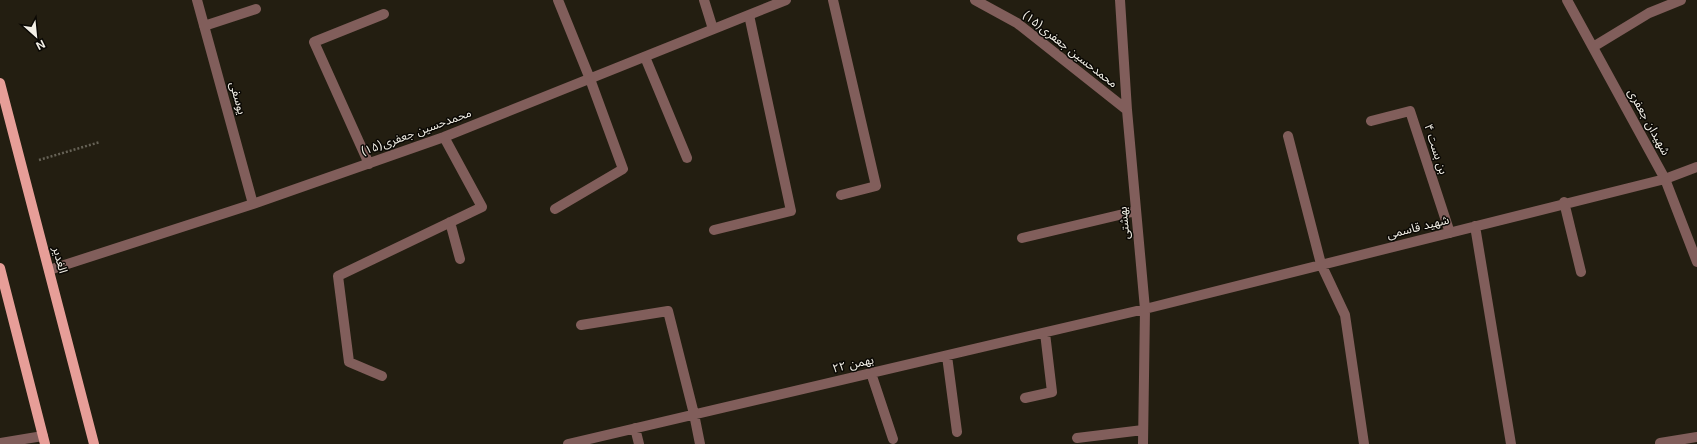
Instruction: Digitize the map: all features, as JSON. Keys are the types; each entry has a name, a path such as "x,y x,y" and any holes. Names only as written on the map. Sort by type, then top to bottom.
{"main road":[{"name":"الغدیر","path":"0,83 94,444"},
{"path":"0,268 44,440"}],"street":[{"name":"یوسفی","path":"197,0 253,204"},
{"path":"555,209 623,169 590,79 558,0"},
{"path":"704,0 713,29"},
{"name":"محمدحسین جعفری(۱۵)","path":"49,270 253,204 444,137 786,0"},
{"path":"833,0 876,186 841,195"},
{"name":"محمدحسین جعفری(۱۵)","path":"974,0 1017,23 1127,110"},
{"name":"بهشتی","path":"1120,0 1127,110 1145,309 1143,444"},
{"name":"شهیدان جعفری","path":"1567,0 1665,178 1697,262"},
{"path":"1593,47 1649,12 1681,0"},
{"path":"204,26 256,10"},
{"path":"369,164 314,42 384,14"},
{"path":"714,230 791,211 749,15"},
{"path":"645,57 687,158"},
{"name":"بن بست ۴","path":"1371,122 1410,111 1450,233"},
{"path":"1288,136 1321,264 1345,315 1364,444"},
{"path":"382,376 349,362 338,276 482,207 444,137"},
{"name":"شهید قاسمی","path":"1145,309 1450,233 1564,202 1665,178 1697,167"},
{"path":"1564,202 1581,272"},
{"path":"1022,238 1136,211"},
{"path":"450,222 460,259"},
{"path":"1475,226 1511,444"},
{"name":"۲۲ بهمن","path":"568,444 1145,309"},
{"path":"581,325 668,311 700,444"},
{"path":"1026,398 1052,392 1045,333"},
{"path":"947,356 957,432"},
{"path":"871,373 893,439"},
{"path":"635,428 639,444"},
{"path":"1077,438 1143,430"},
{"path":"1660,443 1697,437"},
{"path":"0,444 44,440"}],"path":[{"path":"22,165 100,142"}]}
